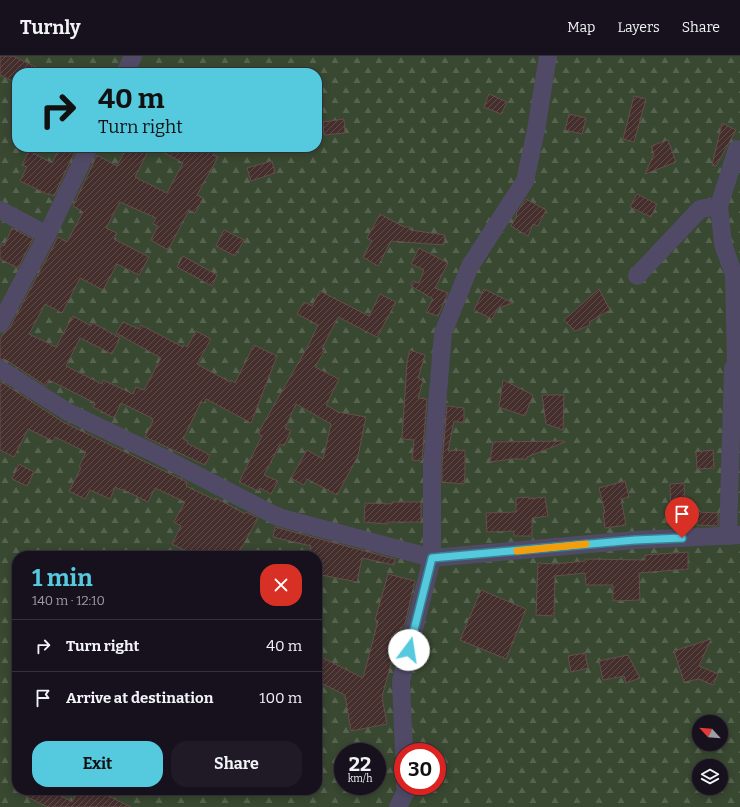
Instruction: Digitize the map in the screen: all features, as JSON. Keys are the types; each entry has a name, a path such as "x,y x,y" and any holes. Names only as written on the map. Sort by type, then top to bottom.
{"street":[{"path":"127,68 133,56"},
{"path":"404,743 401,681 432,558 432,465 443,333 470,266 525,180 536,130 548,56"},
{"path":"0,369 68,412 162,456 278,517 432,558 635,540 734,535 732,368 736,365 734,275 723,244 719,206 737,149 740,150"},
{"path":"0,324 47,236 87,152"},
{"path":"637,276 700,209 719,206"},
{"path":"0,210 47,236"},
{"path":"398,807 404,795"}],"green space":[{"path":"0,56 740,56 740,807 0,807"}],"building":[{"path":"0,56 13,56 38,68 12,68 12,81 0,75"},
{"path":"489,94 507,102 501,114 484,107"},
{"path":"634,96 646,99 634,142 623,139"},
{"path":"569,114 586,118 582,134 565,130"},
{"path":"344,119 345,133 324,135 323,122"},
{"path":"722,123 736,130 716,166 712,165"},
{"path":"668,140 676,162 645,174 654,154 651,146"},
{"path":"28,152 52,163 58,152 75,152 54,196 20,181 27,167 22,165"},
{"path":"124,152 148,152 135,177 167,193 183,163 162,152 215,152 213,155 218,157 197,195 203,198 195,213 189,210 168,250 151,240 158,226 153,224 156,218 120,202 106,228 117,233 114,239 149,257 139,275 117,264 103,290 80,278 62,313 45,304 29,334 56,347 73,316 91,326 93,323 120,338 112,354 80,338 66,366 102,384 103,380 133,394 136,387 144,390 161,358 116,333 123,322 139,329 141,325 183,347 184,345 187,347 196,331 211,339 197,364 230,382 231,380 235,383 254,345 277,356 251,423 206,399 204,403 201,402 183,439 188,441 187,443 210,455 205,465 145,437 153,421 152,418 121,403 114,418 93,407 95,403 49,380 46,386 6,360 0,359 0,340 3,334 9,329 58,237 67,242 83,212 73,206 97,155 117,166"},
{"path":"272,161 275,173 251,181 247,168"},
{"path":"637,194 657,204 651,217 630,207"},
{"path":"526,199 546,210 538,226 533,224 528,236 511,226 517,216 517,212"},
{"path":"380,214 404,227 410,227 410,230 445,235 444,245 391,241 378,266 363,257 372,241 367,238"},
{"path":"12,228 33,239 18,268 0,259 0,244 4,246"},
{"path":"224,230 244,240 235,256 216,246"},
{"path":"419,248 448,263 435,288 448,293 438,316 426,312 433,299 411,286 413,281 419,283 424,270 411,264"},
{"path":"183,256 217,275 212,286 177,267"},
{"path":"484,289 513,303 498,308 492,319 474,310"},
{"path":"599,289 610,310 589,322 590,325 575,331 564,320"},
{"path":"320,291 369,316 380,294 396,302 377,337 338,317 322,349 325,350 315,367 339,379 326,405 338,412 366,417 358,456 337,495 307,479 304,485 291,478 307,450 323,459 331,424 296,404 285,428 291,431 284,446 280,444 264,475 278,481 271,494 260,488 258,491 239,482 262,436 258,433 308,346 318,325 297,314 304,302 312,306"},
{"path":"410,350 425,355 418,378 423,381 418,398 427,399 422,461 412,460 414,440 402,439 407,362"},
{"path":"503,380 533,395 525,416 499,407"},
{"path":"0,381 63,422 187,482 186,486 215,500 216,498 245,514 246,512 258,518 240,551 186,551 172,544 181,526 174,522 185,502 155,488 148,502 115,487 110,499 90,490 85,499 69,491 81,468 79,467 86,452 55,437 53,441 28,429 14,457 0,450"},
{"path":"542,395 564,395 563,430 546,424"},
{"path":"447,406 464,408 464,423 454,421 448,451 465,450 464,484 442,482"},
{"path":"565,441 527,457 527,459 511,459 490,462 493,442"},
{"path":"713,450 714,468 697,469 696,452"},
{"path":"19,464 34,472 27,486 12,479"},
{"path":"625,481 629,497 621,499 626,525 605,528 603,513 605,513 599,488"},
{"path":"684,483 685,512 671,512 670,484"},
{"path":"529,497 529,499 545,497 548,516 532,518 532,536 514,536 514,531 487,532 486,513 516,512 516,498"},
{"path":"392,502 421,502 421,522 388,522 388,524 364,522 365,503 392,504"},
{"path":"698,512 718,513 718,526 697,525"},
{"path":"275,527 395,559 394,565 362,558 357,582 322,575 322,551 310,551 311,546 273,537"},
{"path":"688,552 688,569 639,573 640,600 613,601 613,585 586,585 585,573 555,576 554,616 536,615 538,563 555,564 585,561 585,559 645,560 645,555"},
{"path":"388,574 415,581 404,628 401,627 382,697 387,724 351,731 345,695 322,684 322,658 363,678 378,621 375,620"},
{"path":"481,590 526,609 506,659 460,640"},
{"path":"711,639 699,666 718,674 713,685 699,679 684,682 674,651"},
{"path":"585,653 588,668 571,672 568,656"},
{"path":"628,655 640,678 626,683 624,676 603,680 599,661"},
{"path":"23,795 59,795 72,802 76,795 106,795 131,807 48,807"}],"slow traffic":[{"path":"517,551 586,544"}],"route":[{"path":"409,650 432,558 635,540 682,538"}]}
